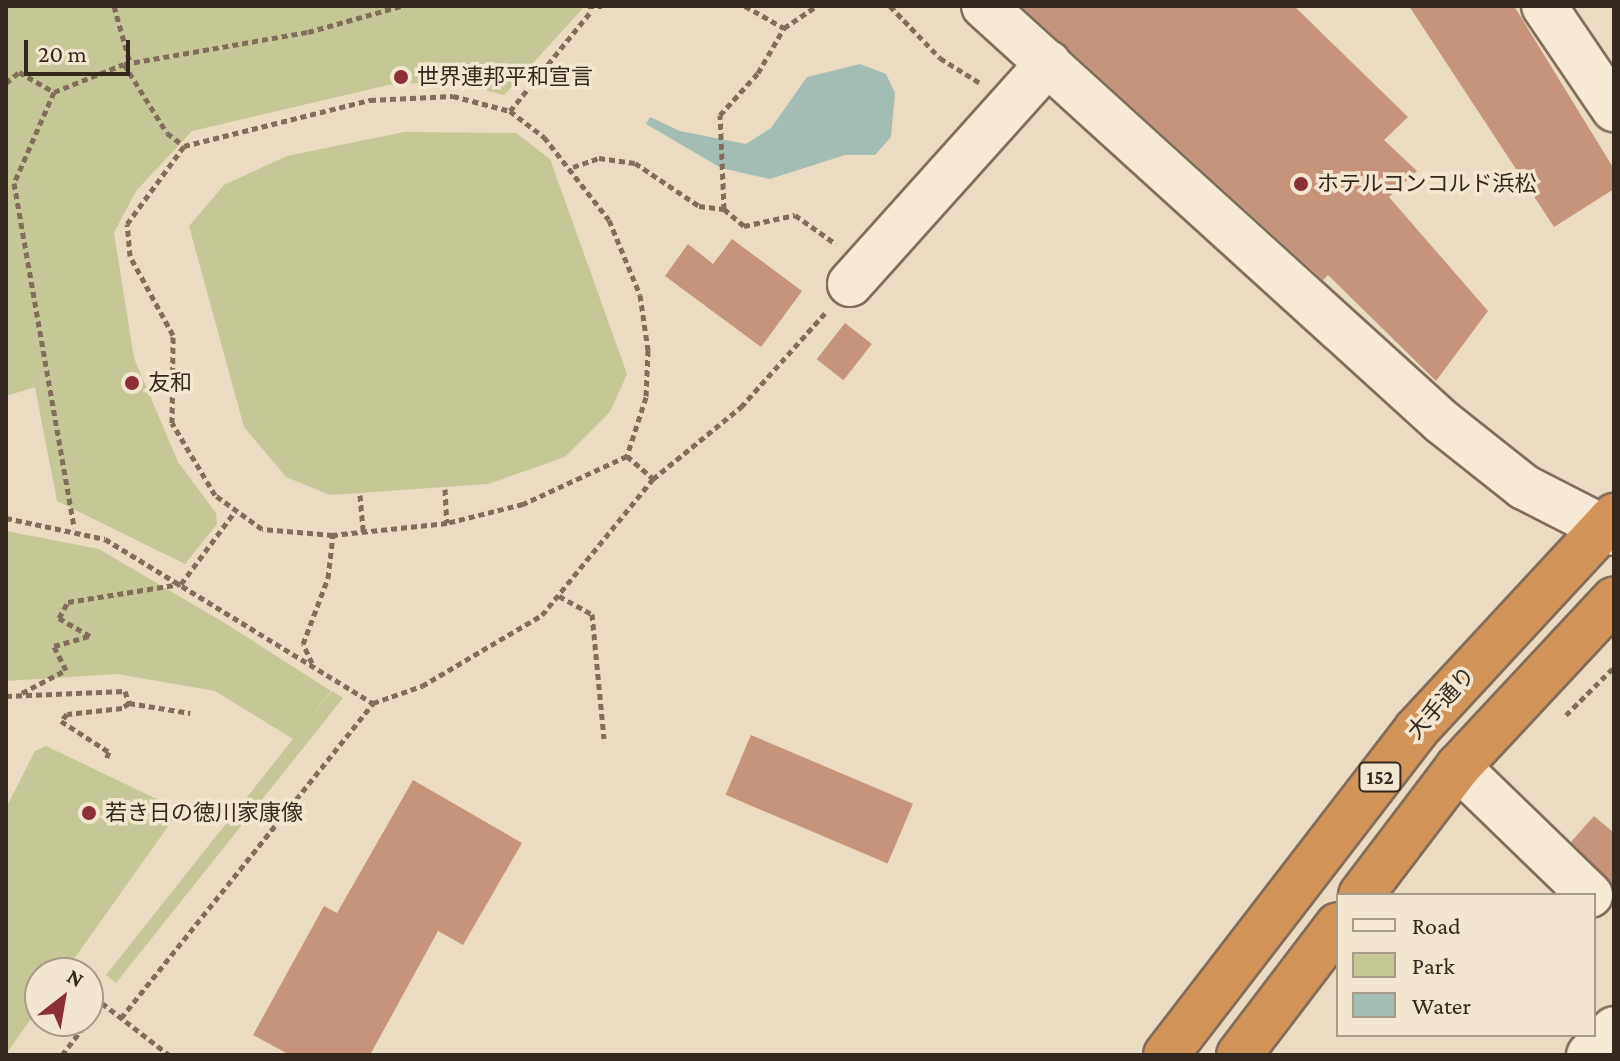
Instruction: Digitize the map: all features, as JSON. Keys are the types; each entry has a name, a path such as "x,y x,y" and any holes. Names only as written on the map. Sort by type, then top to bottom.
{"highway":[{"name":"大手通り","path":"1166,1055 1416,730 1609,527"},
{"name":"152","path":"1363,893 1458,767 1614,600"},
{"path":"1239,1055 1336,928"}],"street":[{"path":"984,6 1442,422 1524,487 1609,527"},
{"path":"1544,6 1614,109"},
{"path":"850,284 1048,63"},
{"path":"1458,767 1588,893"},
{"path":"1596,901 1614,918"},
{"path":"1589,1055 1614,1029"}],"path":[{"path":"114,6 127,63 167,133 184,146"},
{"path":"74,528 14,183 54,92 127,63 308,32 401,6"},
{"path":"510,111 590,8 602,6"},
{"path":"745,6 784,28"},
{"path":"724,209 720,115 784,28 817,6"},
{"path":"890,6 940,58 987,87"},
{"path":"6,83 19,72 54,92"},
{"path":"453,96 510,111 573,167 609,220 640,295 646,397 627,456 523,504 447,523 333,535 273,533 233,514 172,423 173,335 130,256 126,231 184,146 370,100 453,96"},
{"path":"573,167 599,158 635,163 699,206 724,209 744,226 787,213 804,218"},
{"path":"121,1018 373,703 422,686 517,635 559,596 653,479 741,407 850,284"},
{"path":"627,456 653,479"},
{"path":"445,489 447,523"},
{"path":"360,495 363,531"},
{"path":"22,693 66,670 54,646 90,636 59,618 68,602 181,584 233,514"},
{"path":"6,518 74,528 181,584 373,703"},
{"path":"313,666 303,644 328,578 333,535"},
{"path":"559,596 592,614 604,738"},
{"path":"6,696 120,689 129,703"},
{"path":"106,759 109,752 61,721 67,714 129,703 190,713"},
{"path":"62,1055 102,1003 169,1055"}],"green space":[{"path":"6,6 585,6 504,95 450,81 388,85 192,131 136,191 114,233 134,358 178,462 216,513 217,524 185,564 57,501 35,387 6,396"},
{"path":"404,132 516,133 550,159 627,374 610,412 565,457 488,484 330,495 286,477 244,427 189,226 224,185 287,156"},
{"path":"6,531 99,549 228,625 331,691 307,722 332,691 343,698 116,983 106,975 293,739 215,691 117,674 6,681"},
{"path":"46,746 165,803 174,818 75,957 24,957 24,1029 6,1054 6,808 35,751"}],"water":[{"path":"860,64 886,74 895,93 891,137 875,155 845,155 770,179 721,168 646,124 650,117 680,131 746,144 771,128 807,77"}],"building":[{"name":"ホテルコンコルド浜松","path":"1021,6 1294,6 1408,117 1384,140 1417,171 1389,197 1488,311 1436,381 1328,275 1323,280"},
{"path":"1409,6 1514,6 1614,169 1614,189 1554,227"},
{"path":"732,239 802,291 761,347 665,276 688,244 713,264"},
{"path":"845,323 872,344 843,380 817,359"},
{"path":"751,735 913,804 888,864 726,795"},
{"path":"413,780 522,843 463,945 438,931 370,1055 290,1055 253,1035 324,906 337,913"},
{"path":"1594,816 1614,833 1614,888 1571,842"}],"place":[{"name":"世界連邦平和宣言","path":"401,77"},
{"name":"ホテルコンコルド浜松","path":"1301,184"},
{"name":"友和","path":"132,383"},
{"name":"若き日の徳川家康像","path":"89,813"}]}
